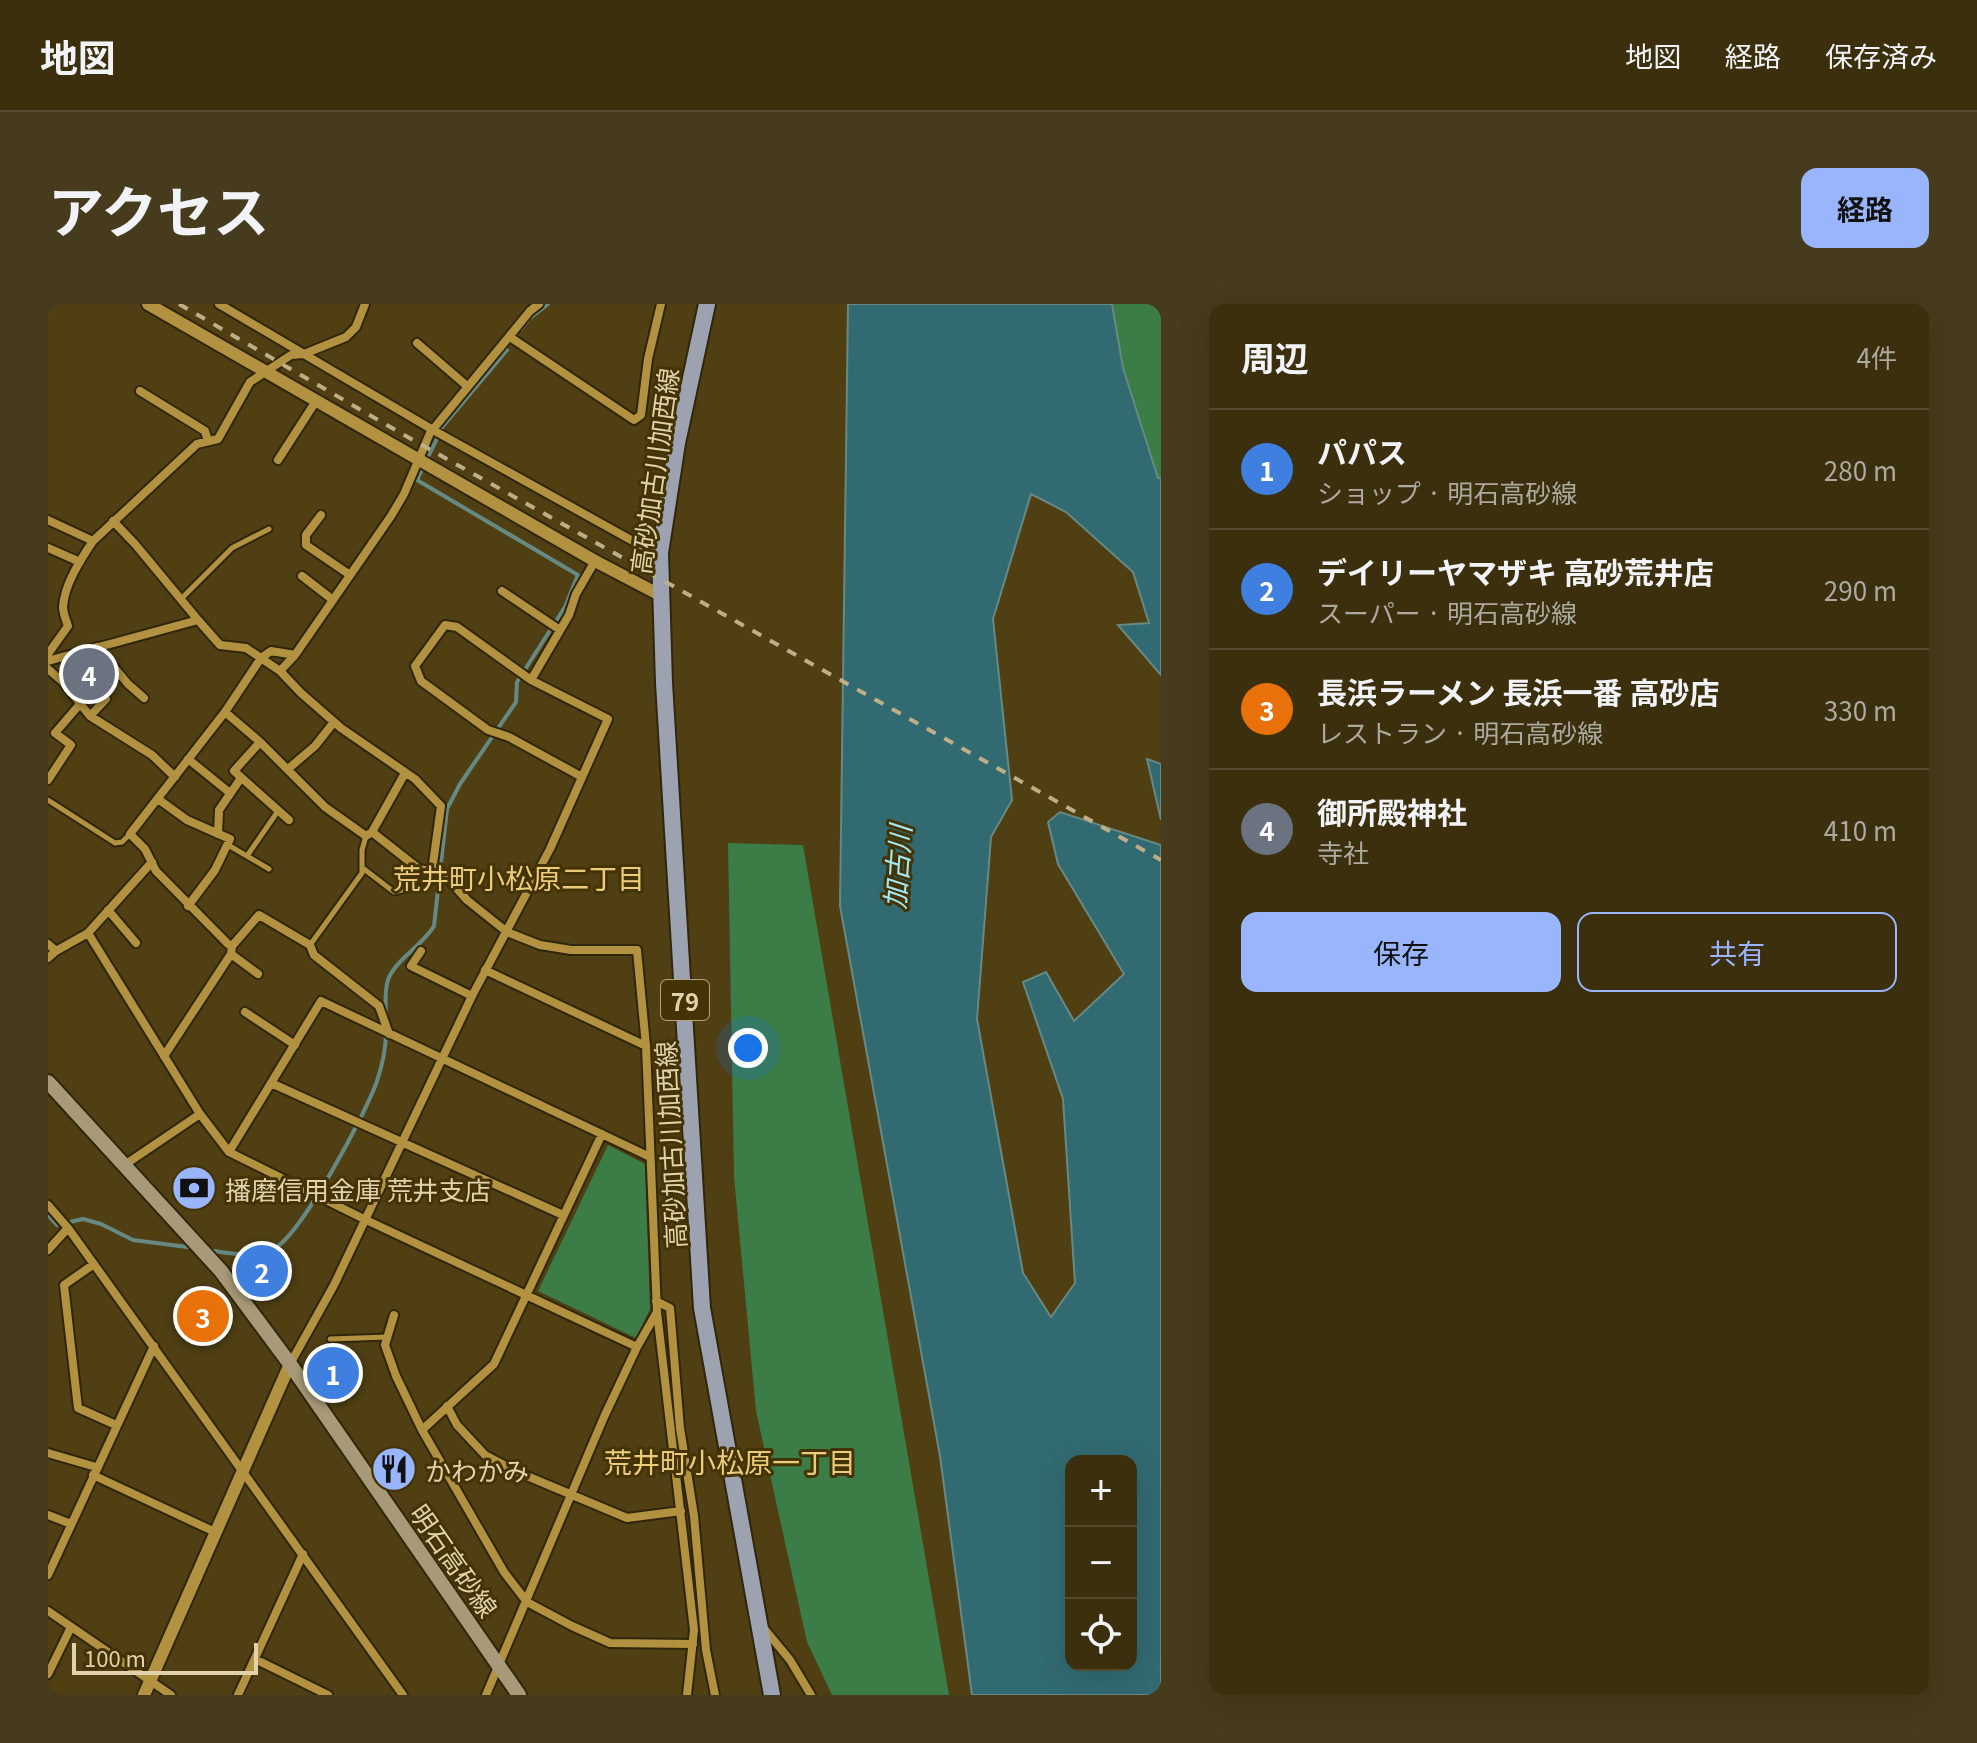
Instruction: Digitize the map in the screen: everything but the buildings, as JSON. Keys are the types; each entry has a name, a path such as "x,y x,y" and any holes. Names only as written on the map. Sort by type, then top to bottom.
{"main road":[{"name":"高砂加古川加西線","path":"707,304 677,443 660,553 660,595 702,1308 772,1695"},
{"name":"明石高砂線","path":"48,1082 221,1271 290,1364 519,1695"}],"street":[{"path":"148,304 595,561 660,595"},
{"path":"219,304 433,430 640,545 660,553"},
{"path":"48,654 68,626 63,608 80,562 93,541 197,444 218,439 250,382 291,355 304,354 346,337 356,327 365,304"},
{"path":"280,671 295,655 404,494 433,430 510,337 528,307 539,304"},
{"path":"510,337 634,420 641,415 648,359 661,304"},
{"path":"417,343 467,386"},
{"path":"155,400 162,389"},
{"path":"140,391 205,431 208,441"},
{"path":"278,460 316,401"},
{"path":"321,515 306,535 306,545 350,575"},
{"path":"48,520 93,541"},
{"path":"113,521 220,645 246,648 280,671 334,722 405,773 441,806 432,871"},
{"path":"48,548 80,562"},
{"path":"531,680 569,615 576,594 595,561"},
{"path":"302,576 333,600"},
{"path":"502,591 560,630"},
{"path":"48,661 198,620"},
{"path":"144,1695 290,1364 334,1285 472,996 550,849 608,719 531,680 457,627 445,625 415,666 421,681 488,730 509,737 582,777"},
{"path":"97,647 144,698"},
{"path":"258,974 156,871 145,849 130,834 225,712 261,658 271,651 295,655"},
{"path":"48,669 63,682 90,716 152,755 175,777"},
{"path":"90,716 106,699"},
{"path":"48,780 71,745 55,733 80,704"},
{"path":"225,712 325,807 419,869 443,873 467,900 507,932 540,945 571,950 637,950 646,1046 656,1301 694,1630 687,1695"},
{"path":"288,769 315,746 334,722"},
{"path":"260,742 234,771 289,820"},
{"path":"188,759 230,793"},
{"path":"369,834 405,773"},
{"path":"218,834 219,810 241,778"},
{"path":"158,799 187,820 230,839 204,888 188,906"},
{"path":"48,958 88,933 152,862"},
{"path":"108,910 136,943"},
{"path":"164,1056 231,950 259,915 310,945 314,955 379,1006 389,1034"},
{"path":"88,933 200,1114 229,1152 637,1347"},
{"path":"48,944 56,951"},
{"path":"421,951 411,966 472,996"},
{"path":"485,970 646,1046"},
{"path":"229,1152 321,1001 650,1157"},
{"path":"245,1012 295,1045"},
{"path":"271,1083 563,1215"},
{"path":"123,1166 200,1114"},
{"path":"422,1430 494,1364 602,1134"},
{"path":"48,1205 154,1346 403,1695"},
{"path":"48,1250 68,1228"},
{"path":"94,1264 64,1285 78,1408 116,1425"},
{"path":"656,1301 670,1308 680,1428 694,1516 706,1650 715,1695"},
{"path":"486,1695 604,1417 657,1312"},
{"path":"394,1315 385,1345 396,1376 422,1430 504,1572 527,1602 610,1643 693,1644"},
{"path":"48,1575 154,1346"},
{"path":"447,1406 457,1425 494,1461 627,1518 681,1511"},
{"path":"48,1453 95,1471 215,1532"},
{"path":"48,1515 71,1524"},
{"path":"238,1695 303,1554"},
{"path":"48,1611 171,1695"},
{"path":"759,1622 790,1660 811,1695"},
{"path":"48,1674 71,1627"},
{"path":"255,1659 328,1695"}],"lane":[{"path":"181,599 232,548 269,529"},
{"path":"48,800 115,843 122,842 130,834"},
{"path":"247,856 278,811"},
{"path":"310,945 357,881 363,868 362,850 369,834"},
{"path":"228,844 269,869"},
{"path":"363,868 394,892 402,890 419,869"},
{"path":"330,1339 388,1337"}],"green space":[{"path":"1112,304 1161,304 1161,478 1158,478 1123,368"},
{"path":"728,843 803,845 949,1695 832,1695 807,1642 756,1411 734,1177"},
{"path":"608,1145 645,1164 650,1309 636,1338 538,1291"}],"water":[{"name":"加古川","path":"848,304 1112,304 1123,368 1158,478 1161,478 1161,675 1118,625 1149,623 1133,572 1066,512 1031,494 993,619 1012,800 991,837 977,1019 1023,1273 1051,1317 1075,1283 1063,1099 1023,982 1046,972 1074,1021 1124,974 1058,864 1048,822 1060,812 1161,845 1161,1695 972,1695 940,1456 840,906"},
{"path":"1147,759 1161,764 1161,820"}],"waterway":[{"path":"521,329 548,304"},
{"path":"386,1019 386,989 391,973 434,926 447,809 460,784 516,702 517,682 565,607 578,575 417,480 443,426 507,350"},
{"path":"208,1250 259,1253 275,1248 287,1238 332,1171 371,1097 379,1075 386,1032"},
{"path":"48,1215 57,1225 83,1219 133,1240 195,1248"}],"railway":[{"path":"179,304 397,431 1161,860"}],"place":[{"name":"御所殿神社","path":"89,674"},
{"name":"播磨信用金庫 荒井支店","path":"194,1188"},
{"name":"デイリーヤマザキ 高砂荒井店","path":"262,1271"},
{"name":"長浜ラーメン 長浜一番 高砂店","path":"203,1316"},
{"name":"パパス","path":"333,1373"},
{"name":"かわかみ","path":"394,1469"}],"district":[{"name":"荒井町小松原二丁目","path":"519,877"},
{"name":"荒井町小松原一丁目","path":"730,1461"}]}
